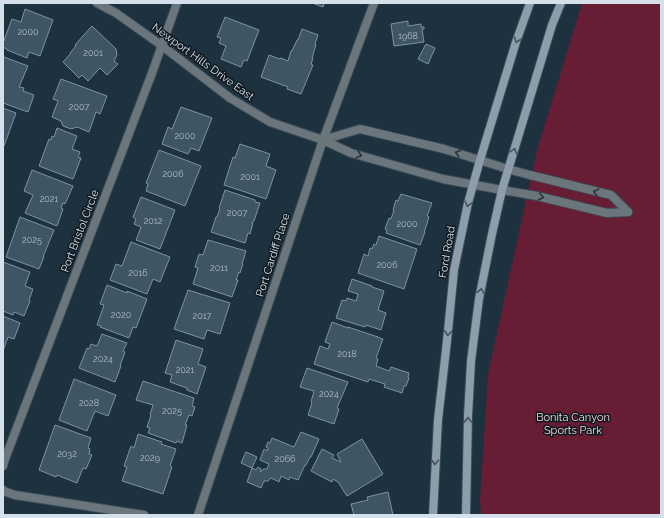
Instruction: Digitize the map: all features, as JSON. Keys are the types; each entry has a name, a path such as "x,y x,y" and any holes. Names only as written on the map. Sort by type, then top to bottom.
{"main road":[{"name":"Ford Road","path":"432,515 438,420 454,270 473,184 516,42 530,3"},
{"path":"466,515 468,416 471,361 479,299 502,190 552,25 561,3"}],"street":[{"name":"Newport Hills Drive East","path":"97,3 116,13 161,45 230,98 270,122 323,140 351,153 443,179 537,196 607,213 628,212 611,195 508,169"},
{"name":"Port Bristol Circle","path":"3,466 152,73 177,3"},
{"name":"Port Cardiff Place","path":"198,515 323,140 374,3"},
{"path":"323,140 360,129 444,149 508,169"},
{"path":"3,490 15,495 144,515"}],"green space":[{"name":"Bonita Canyon Sports Park","path":"582,3 661,3 661,515 481,515 480,501 488,374 537,150"}],"building":[{"path":"312,3 324,3 323,7"},
{"path":"25,9 53,20 40,56 29,52 27,58 3,47 3,43 12,19 21,22"},
{"path":"225,17 259,30 247,61 244,60 241,67 221,59 226,46 219,43 221,38 217,37"},
{"path":"408,21 408,26 421,24 421,27 424,27 424,29 422,29 424,42 394,46 391,24"},
{"path":"92,26 116,49 117,55 114,61 118,64 107,75 100,68 88,81 82,75 79,78 63,62 76,46 75,45"},
{"path":"302,29 318,35 311,64 313,65 301,94 287,89 288,87 261,77 269,55 288,61 291,51 298,40"},
{"path":"426,44 435,48 428,64 418,59"},
{"path":"4,57 28,66 19,87 24,88 23,91 34,95 28,112 3,103"},
{"path":"61,79 107,96 100,114 96,112 89,132 77,127 71,129 63,126 61,121 52,117 58,101 53,99"},
{"path":"181,107 212,118 199,151 191,148 188,154 162,144 168,127 172,129"},
{"path":"3,108 16,113 4,146 3,145"},
{"path":"57,128 77,136 72,149 80,152 78,157 81,158 73,179 39,166 49,139 51,140 52,136 54,137"},
{"path":"240,144 270,154 266,166 276,170 266,199 224,185 233,157 235,158"},
{"path":"159,150 201,166 185,206 146,191 148,184 146,183"},
{"path":"32,170 73,186 65,204 63,203 61,208 63,209 57,226 25,213 33,195 24,191"},
{"path":"225,190 260,203 252,223 250,234 248,233 245,243 211,232 220,209 219,208"},
{"path":"401,194 432,203 427,216 429,217 424,231 425,232 420,245 386,233 387,230 385,229 389,218 391,219 396,200 398,201"},
{"path":"141,197 175,210 160,249 136,240 141,227 134,224 136,219 133,217"},
{"path":"20,217 54,230 39,269 6,257"},
{"path":"379,236 417,249 404,289 358,273 364,254 368,256 370,248 372,249 374,244 376,245"},
{"path":"208,240 246,251 232,297 193,284 198,268 195,267 199,254 203,255"},
{"path":"131,242 170,257 160,282 153,279 147,294 110,280 116,264 122,266"},
{"path":"3,262 30,272 25,286 33,289 24,316 14,312 13,315 3,311"},
{"path":"352,279 384,291 378,310 386,313 381,330 366,325 365,327 336,318 342,300 346,301 347,298 356,301 358,294 348,291"},
{"path":"107,285 147,299 136,328 133,327 129,338 97,325 104,305 100,304"},
{"path":"188,290 230,303 220,334 207,330 204,339 174,329"},
{"path":"3,316 20,323 14,339 8,337 3,351"},
{"path":"332,322 383,339 376,358 378,359 376,366 389,371 391,367 409,373 409,378 402,393 384,387 385,384 369,379 368,382 314,364 320,346 328,349 330,344 325,342"},
{"path":"102,334 127,343 123,351 125,352 115,382 79,368 87,348 89,349 91,344 97,346"},
{"path":"176,340 203,349 198,364 206,367 197,394 187,390 187,388 170,382 172,375 165,373"},
{"path":"307,368 348,382 337,408 339,409 334,424 308,415 314,391 300,387"},
{"path":"74,379 116,395 108,416 95,411 87,431 59,420"},
{"path":"143,381 194,398 192,406 195,407 192,416 189,415 185,425 187,425 182,443 177,441 176,443 148,433 150,428 147,427 153,405 136,400"},
{"path":"55,425 91,438 88,448 90,449 89,454 92,455 86,469 83,468 77,483 39,470"},
{"path":"301,432 319,439 298,480 290,477 289,480 281,476 279,482 271,478 268,481 264,481 261,488 247,482 252,468 256,470 258,467 261,469 261,472 263,469 267,469 269,464 260,460 264,449 267,451 268,448 266,447 272,438 294,447"},
{"path":"138,434 162,442 161,444 176,449 163,494 122,481 127,467 124,466 131,446 134,448"},
{"path":"362,439 383,474 347,496 338,482 333,479 332,482 311,471 322,449 334,455 332,458 341,462 337,454"},
{"path":"246,452 257,457 252,468 241,463"},
{"path":"388,492 393,515 354,515 351,504 368,500 367,497"}]}
